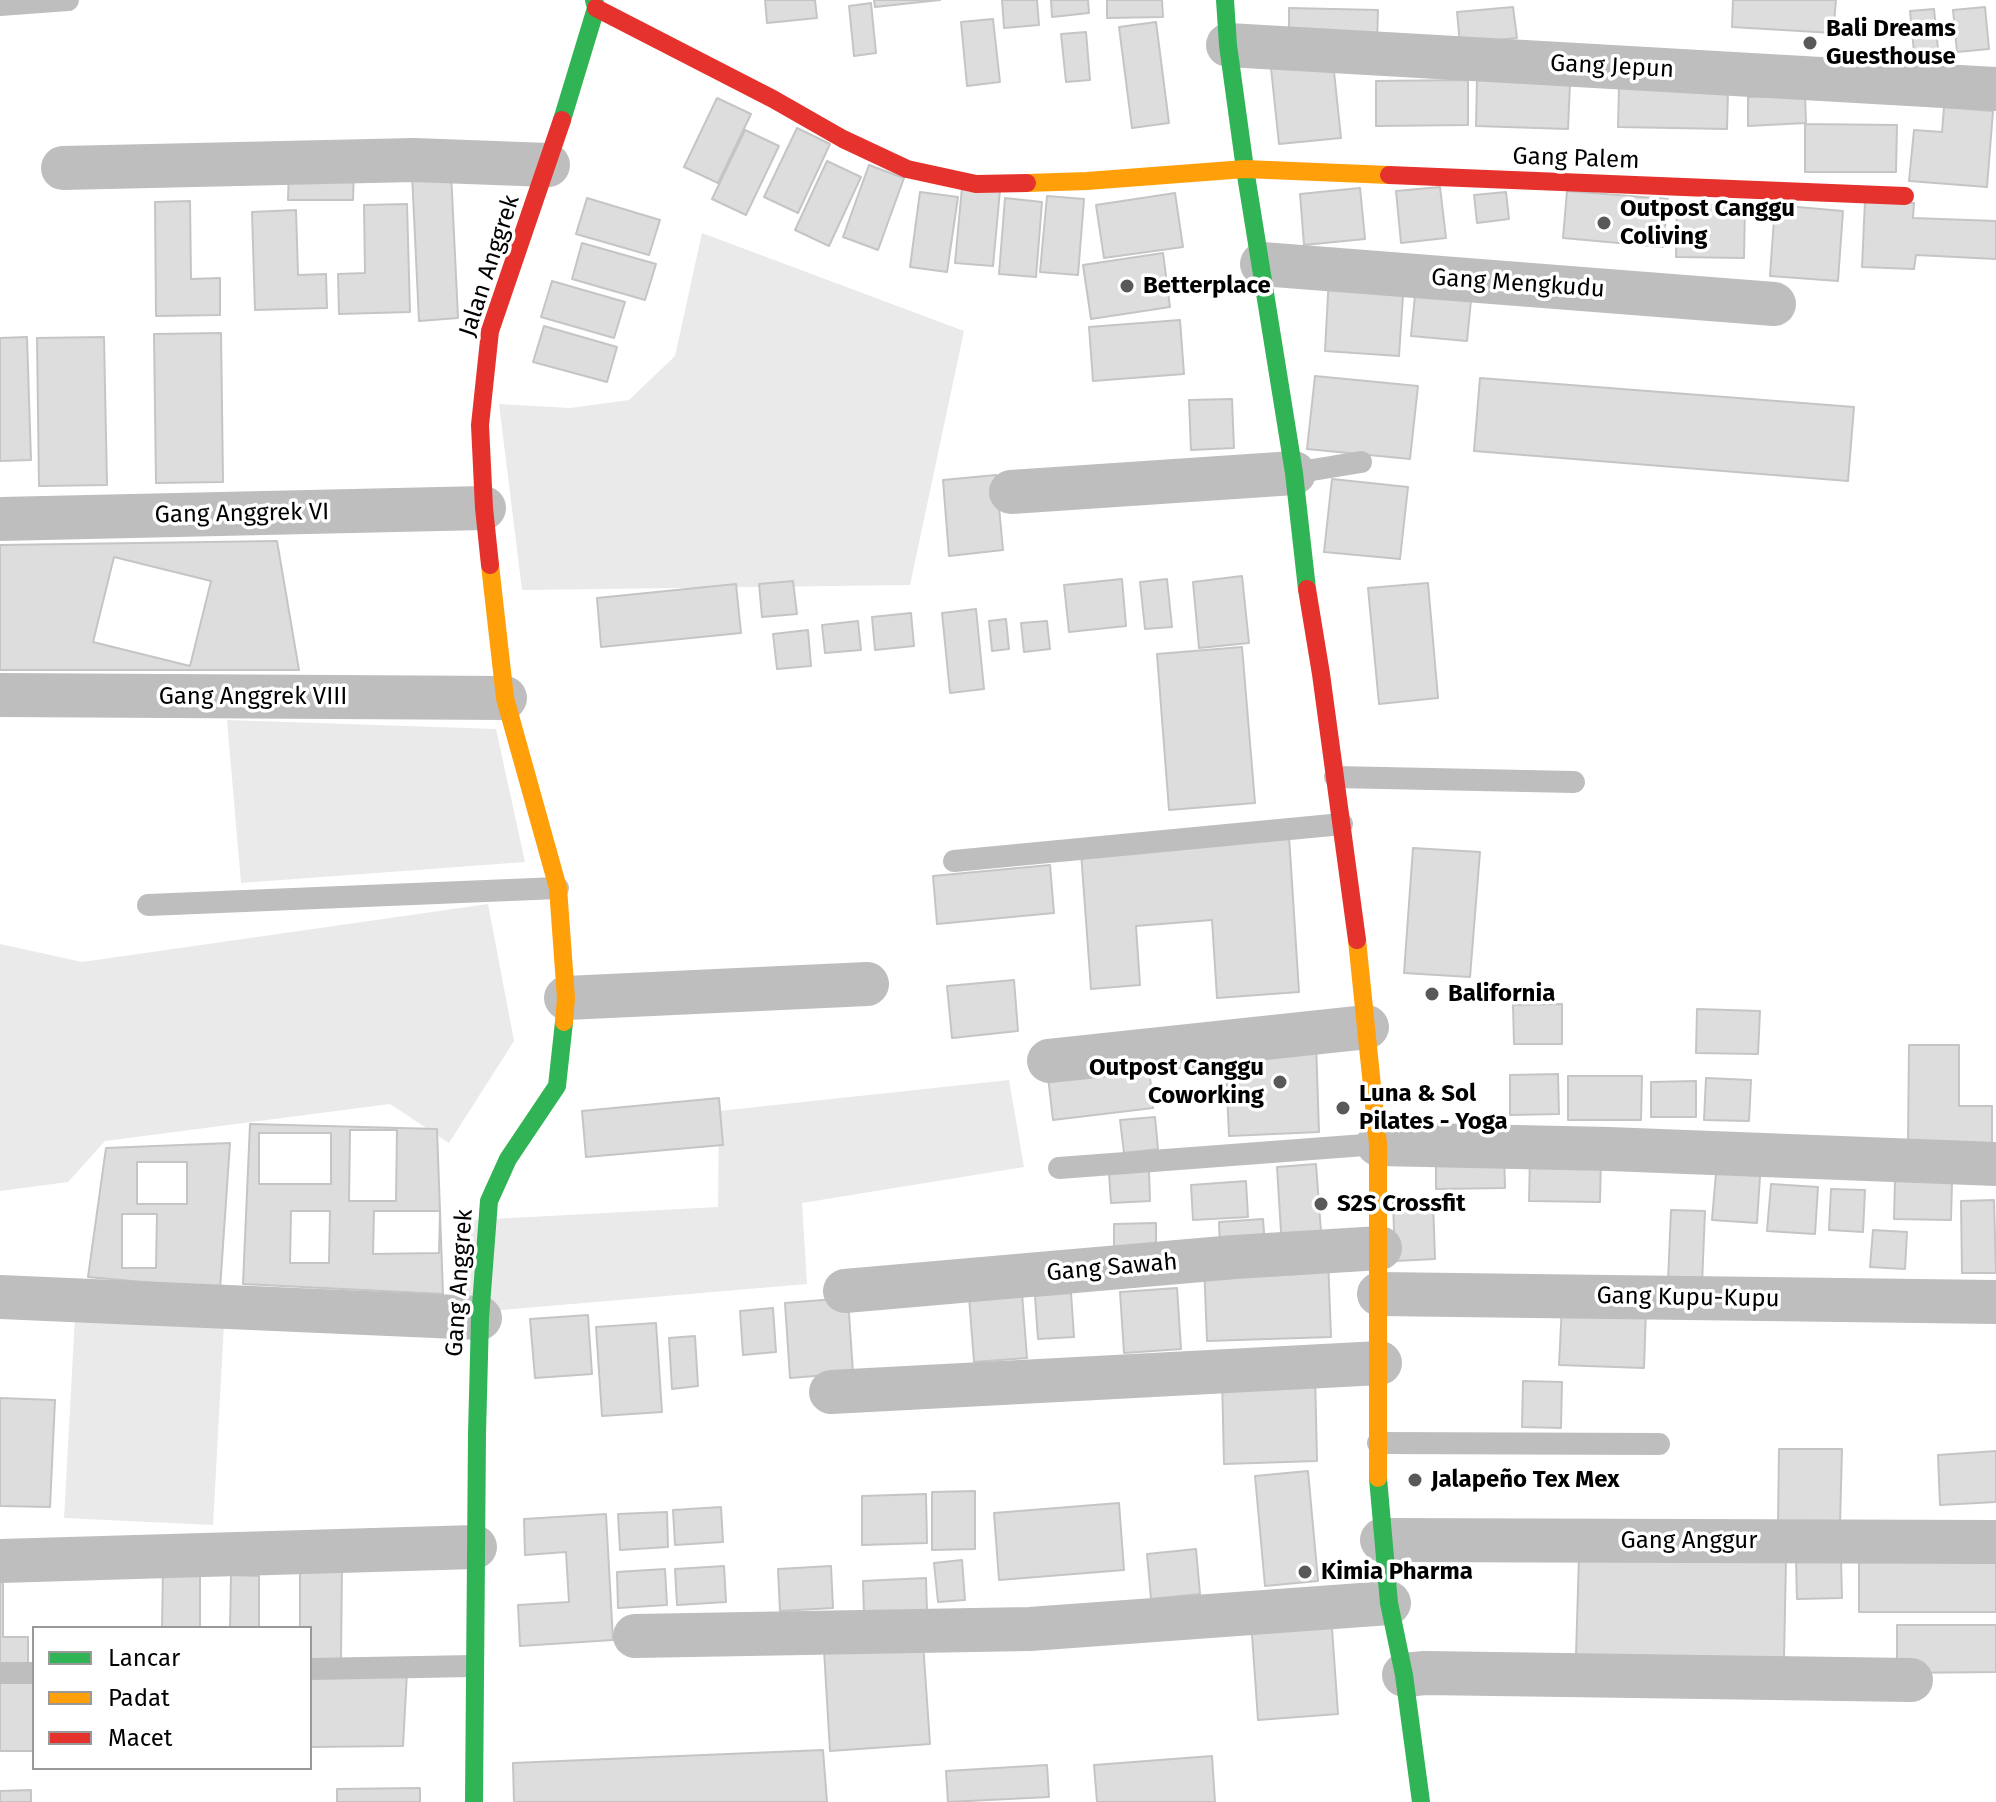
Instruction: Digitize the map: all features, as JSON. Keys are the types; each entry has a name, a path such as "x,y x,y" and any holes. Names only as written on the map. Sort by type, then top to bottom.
{"street":[{"path":"1225,0 1245,169 1294,473 1303,567 1342,824 1367,1027 1378,1144 1378,1443 1382,1540 1421,1802"},
{"name":"Jalan Anggrek","path":"505,698 484,508 480,425 490,331 548,165 595,4"},
{"name":"Gang Palem","path":"595,4 843,139 907,169 976,184 1087,181 1245,169 1905,196"},
{"name":"Gang Jepun","path":"1228,45 1996,89"},
{"path":"63,168 414,160 548,165"},
{"name":"Gang Mengkudu","path":"1262,264 1774,304"},
{"path":"1011,492 1294,473"},
{"name":"Gang Anggrek VI","path":"0,519 484,508"},
{"name":"Gang Anggrek VIII","path":"0,695 505,698"},
{"name":"Gang Anggrek","path":"474,1802 473,1666 480,1318 489,1201 508,1159 557,1086 566,998 558,888 505,698"},
{"path":"566,998 867,984"},
{"path":"1049,1061 1367,1027"},
{"path":"1378,1144 1609,1149 1996,1164"},
{"name":"Gang Sawah","path":"845,1291 1235,1257 1380,1248"},
{"name":"Gang Kupu-Kupu","path":"1379,1294 1996,1302"},
{"path":"0,1297 480,1318"},
{"path":"831,1392 1380,1363"},
{"name":"Gang Anggur","path":"1382,1540 1996,1542"},
{"path":"0,1561 475,1547"},
{"path":"635,1636 1030,1629 1389,1603"},
{"path":"1404,1675 1911,1680"}],"lane":[{"path":"0,5 68,0"},
{"path":"1294,473 1361,462"},
{"path":"1335,777 1574,782"},
{"path":"954,861 1342,824"},
{"path":"148,905 558,888"},
{"path":"1059,1168 1378,1144"},
{"path":"1378,1443 1659,1444"},
{"path":"312,1669 473,1666"},
{"path":"0,1673 32,1673"}],"shaded area":[{"path":"702,233 964,331 910,585 522,590 499,404 570,408 629,400 675,356"},
{"path":"227,720 496,729 525,862 241,883"},
{"path":"488,904 514,1041 449,1143 390,1104 105,1141 68,1182 0,1191 0,944 82,962"},
{"path":"1009,1080 1024,1167 802,1203 807,1284 466,1313 455,1221 718,1207 719,1111"},
{"path":"75,1317 224,1324 213,1525 64,1518"}],"building":[{"path":"765,0 815,0 817,18 767,23"},
{"path":"874,0 940,0 875,7"},
{"path":"1002,0 1037,0 1039,25 1004,28"},
{"path":"1051,0 1088,0 1089,13 1052,17"},
{"path":"1107,0 1162,0 1163,17 1107,18"},
{"path":"1733,0 1836,0 1833,33 1732,27"},
{"path":"871,3 876,53 854,56 849,6"},
{"path":"1513,7 1517,38 1460,44 1457,12"},
{"path":"1985,7 1989,49 1957,52 1953,10"},
{"path":"1289,8 1378,10 1377,43 1289,41"},
{"path":"1934,9 1938,49 1914,52 1910,11"},
{"path":"993,19 1000,82 967,86 961,22"},
{"path":"1156,22 1169,123 1132,128 1119,27"},
{"path":"1086,32 1090,80 1066,82 1061,34"},
{"path":"1333,62 1341,138 1279,144 1271,68"},
{"path":"1477,79 1570,83 1568,129 1476,126"},
{"path":"1468,80 1468,125 1376,126 1376,81"},
{"path":"1619,87 1728,90 1727,129 1618,127"},
{"path":"1805,95 1806,123 1748,126 1748,97"},
{"path":"717,98 751,114 718,183 684,167"},
{"path":"1944,107 1993,111 1987,187 1909,181 1914,130 1942,132"},
{"path":"1805,124 1897,125 1896,172 1805,172"},
{"path":"797,128 830,144 798,213 764,197"},
{"path":"745,130 779,146 746,215 712,199"},
{"path":"827,161 861,177 829,246 795,230"},
{"path":"869,165 904,178 878,250 843,237"},
{"path":"289,168 354,170 353,200 288,200"},
{"path":"451,172 458,318 419,321 412,174"},
{"path":"962,187 1000,190 993,266 955,263"},
{"path":"1440,187 1446,238 1401,243 1396,191"},
{"path":"1360,188 1365,239 1304,245 1300,194"},
{"path":"1567,191 1668,199 1663,247 1563,238"},
{"path":"920,192 958,197 947,272 910,267"},
{"path":"1506,192 1509,219 1477,223 1474,195"},
{"path":"1175,193 1183,247 1104,258 1096,205"},
{"path":"1047,196 1084,199 1078,275 1040,272"},
{"path":"587,198 660,220 649,255 576,234"},
{"path":"1005,198 1042,202 1036,277 999,274"},
{"path":"190,201 191,279 220,278 220,315 156,316 155,202"},
{"path":"1865,201 1914,203 1913,218 1996,221 1996,259 1916,255 1914,269 1862,267"},
{"path":"407,204 410,312 339,314 338,274 365,273 364,205"},
{"path":"1677,204 1745,206 1744,258 1676,257"},
{"path":"1775,205 1843,211 1838,281 1770,276"},
{"path":"296,210 298,275 326,274 327,308 255,310 252,212"},
{"path":"582,243 656,264 645,300 572,279"},
{"name":"Betterplace","path":"1163,253 1170,307 1091,319 1083,265"},
{"path":"1329,276 1404,280 1399,356 1325,351"},
{"path":"552,281 625,302 614,338 541,317"},
{"path":"1416,285 1472,290 1467,341 1411,336"},
{"path":"1180,320 1184,374 1093,381 1089,327"},
{"path":"544,326 617,347 607,382 533,362"},
{"path":"221,333 223,482 156,483 154,334"},
{"path":"27,337 31,460 0,461 0,338"},
{"path":"104,337 107,485 39,486 37,338"},
{"path":"1315,376 1418,386 1410,459 1307,449"},
{"path":"1480,378 1854,407 1848,481 1474,451"},
{"path":"1232,399 1234,448 1191,450 1189,400"},
{"path":"996,475 1003,550 949,556 943,480"},
{"path":"1332,479 1408,487 1400,559 1324,552"},
{"path":"277,541 299,670 0,670 0,545"},
{"path":"114,557 211,581 190,666 93,642"},
{"path":"1242,576 1249,643 1199,648 1193,582"},
{"path":"1122,579 1126,626 1069,632 1064,585"},
{"path":"1167,579 1172,627 1145,629 1140,582"},
{"path":"793,581 797,614 762,617 759,584"},
{"path":"1428,583 1438,698 1379,704 1368,588"},
{"path":"736,584 741,633 601,647 597,598"},
{"path":"976,609 984,689 950,693 942,613"},
{"path":"911,613 914,646 875,650 872,617"},
{"path":"1006,619 1009,649 992,651 989,621"},
{"path":"858,621 861,650 825,653 822,625"},
{"path":"1047,621 1050,649 1024,652 1021,623"},
{"path":"808,630 811,666 777,669 773,634"},
{"path":"1242,647 1255,803 1169,810 1157,654"},
{"path":"1289,836 1299,992 1217,998 1212,920 1136,926 1140,985 1091,989 1081,852"},
{"path":"1413,848 1480,852 1470,977 1404,973"},
{"path":"1050,865 1054,913 937,924 933,876"},
{"path":"1014,980 1018,1031 952,1038 947,986"},
{"path":"1562,1004 1562,1044 1514,1044 1513,1005"},
{"path":"1697,1009 1760,1011 1758,1054 1696,1053"},
{"path":"1316,1042 1319,1132 1229,1136 1225,1047"},
{"path":"1909,1045 1959,1045 1959,1106 1992,1106 1992,1144 1908,1144"},
{"path":"1149,1066 1153,1108 1053,1120 1048,1077"},
{"path":"1558,1074 1559,1114 1510,1115 1510,1075"},
{"path":"1568,1076 1642,1076 1641,1120 1568,1120"},
{"path":"1706,1078 1751,1080 1749,1121 1704,1120"},
{"path":"1696,1081 1696,1117 1651,1117 1651,1082"},
{"path":"719,1098 723,1145 586,1157 582,1111"},
{"path":"1155,1117 1158,1149 1124,1153 1120,1120"},
{"path":"250,1124 437,1129 443,1294 243,1284"},
{"path":"350,1130 397,1130 396,1201 349,1201"},
{"path":"259,1133 331,1133 331,1184 259,1184"},
{"path":"230,1143 220,1289 88,1277 106,1148"},
{"path":"1504,1151 1505,1188 1436,1189 1436,1152"},
{"path":"1530,1156 1601,1157 1600,1202 1529,1201"},
{"path":"137,1162 187,1162 187,1204 137,1204"},
{"path":"1316,1164 1322,1245 1282,1248 1277,1167"},
{"path":"1149,1170 1150,1201 1111,1203 1109,1173"},
{"path":"1716,1173 1760,1176 1757,1223 1712,1220"},
{"path":"1895,1180 1952,1181 1951,1220 1894,1219"},
{"path":"1246,1181 1248,1217 1193,1220 1191,1185"},
{"path":"1771,1184 1818,1187 1815,1234 1767,1231"},
{"path":"1831,1189 1865,1190 1863,1232 1829,1230"},
{"path":"1433,1200 1435,1259 1395,1261 1393,1202"},
{"path":"1994,1200 1996,1273 1962,1273 1961,1201"},
{"path":"1671,1210 1705,1211 1702,1284 1668,1282"},
{"path":"291,1211 330,1211 329,1263 290,1263"},
{"path":"374,1211 440,1211 439,1253 373,1254"},
{"path":"122,1214 157,1214 156,1268 122,1268"},
{"path":"1263,1219 1265,1245 1220,1248 1219,1222"},
{"path":"1156,1223 1156,1249 1114,1250 1114,1224"},
{"path":"1873,1230 1907,1232 1905,1269 1870,1267"},
{"path":"1328,1258 1331,1337 1207,1341 1204,1263"},
{"path":"1177,1288 1181,1349 1124,1353 1120,1292"},
{"path":"1022,1293 1027,1358 974,1362 969,1297"},
{"path":"1071,1293 1074,1337 1038,1339 1035,1296"},
{"path":"848,1298 853,1373 790,1378 785,1303"},
{"path":"1562,1305 1646,1309 1644,1368 1559,1365"},
{"path":"773,1308 776,1352 743,1355 740,1311"},
{"path":"588,1315 592,1374 535,1378 530,1319"},
{"path":"656,1323 662,1412 602,1416 596,1327"},
{"path":"695,1336 698,1386 672,1389 669,1338"},
{"path":"1315,1373 1317,1461 1224,1464 1222,1376"},
{"path":"1523,1381 1562,1382 1561,1428 1522,1427"},
{"path":"0,1398 55,1400 50,1507 0,1506"},
{"path":"1779,1449 1842,1449 1840,1525 1778,1525"},
{"path":"1996,1451 1996,1502 1940,1505 1938,1455"},
{"path":"1308,1471 1318,1581 1265,1586 1255,1476"},
{"path":"975,1491 975,1549 932,1550 932,1492"},
{"path":"926,1494 927,1543 862,1545 862,1496"},
{"path":"1119,1503 1124,1570 999,1580 994,1513"},
{"path":"721,1507 723,1542 675,1545 673,1510"},
{"path":"667,1512 668,1547 620,1550 618,1514"},
{"path":"606,1514 613,1640 520,1646 518,1605 569,1602 566,1552 525,1555 524,1519"},
{"path":"1196,1549 1200,1594 1151,1599 1147,1554"},
{"path":"1859,1555 1996,1555 1996,1612 1859,1612"},
{"path":"1579,1556 1786,1558 1784,1659 1576,1656"},
{"path":"1841,1559 1842,1598 1797,1599 1796,1560"},
{"path":"962,1560 965,1600 938,1602 934,1563"},
{"path":"342,1562 341,1659 312,1659 312,1626 300,1626 300,1563"},
{"path":"724,1566 726,1602 677,1605 675,1569"},
{"path":"831,1566 833,1608 780,1611 778,1569"},
{"path":"163,1568 200,1568 200,1626 162,1626"},
{"path":"665,1569 667,1605 618,1608 617,1572"},
{"path":"0,1573 3,1573 3,1637 28,1637 28,1670 0,1670"},
{"path":"231,1575 259,1576 259,1626 230,1626"},
{"path":"926,1578 927,1612 864,1615 863,1581"},
{"path":"1331,1614 1338,1714 1258,1720 1251,1620"},
{"path":"1897,1625 1996,1625 1996,1672 1897,1673"},
{"path":"923,1643 930,1744 830,1751 824,1650"},
{"path":"407,1672 403,1746 312,1747 312,1675"},
{"path":"0,1681 32,1682 32,1751 0,1751"},
{"path":"823,1750 827,1802 514,1802 513,1763"},
{"path":"1212,1756 1215,1802 1097,1802 1094,1765"},
{"path":"1047,1765 1049,1797 948,1802 946,1771"},
{"path":"420,1788 420,1802 337,1802 337,1789"},
{"path":"31,1790 31,1802 0,1802 0,1791"}],"traffic: fast":[{"path":"562,120 596,8 594,0"},
{"path":"1225,0 1245,169 1294,473 1307,589"},
{"path":"474,1802 477,1434 480,1318 489,1201 508,1159 557,1086 564,1022"},
{"path":"1378,1478 1389,1603 1404,1675 1421,1802"}],"traffic: slow":[{"path":"1027,183 1245,169 1389,175"},
{"path":"490,565 505,698 558,888 566,998 564,1022"},
{"path":"1357,940 1378,1144 1378,1478"}],"traffic: jam":[{"path":"596,8 773,99 843,139 907,169 976,184 1027,183"},
{"path":"490,565 480,425 490,331 562,120"},
{"path":"1389,175 1905,196"},
{"path":"1307,589 1357,940"}],"place":[{"name":"Bali Dreams Guesthouse","path":"1810,43"},
{"name":"Outpost Canggu Coliving","path":"1604,223"},
{"name":"Betterplace","path":"1127,286"},
{"name":"Balifornia","path":"1432,994"},
{"name":"Outpost Canggu Coworking","path":"1280,1082"},
{"name":"Luna & Sol Pilates - Yoga","path":"1343,1108"},
{"name":"S2S Crossfit","path":"1321,1204"},
{"name":"Jalapeño Tex Mex","path":"1415,1480"},
{"name":"Kimia Pharma","path":"1305,1572"}]}
